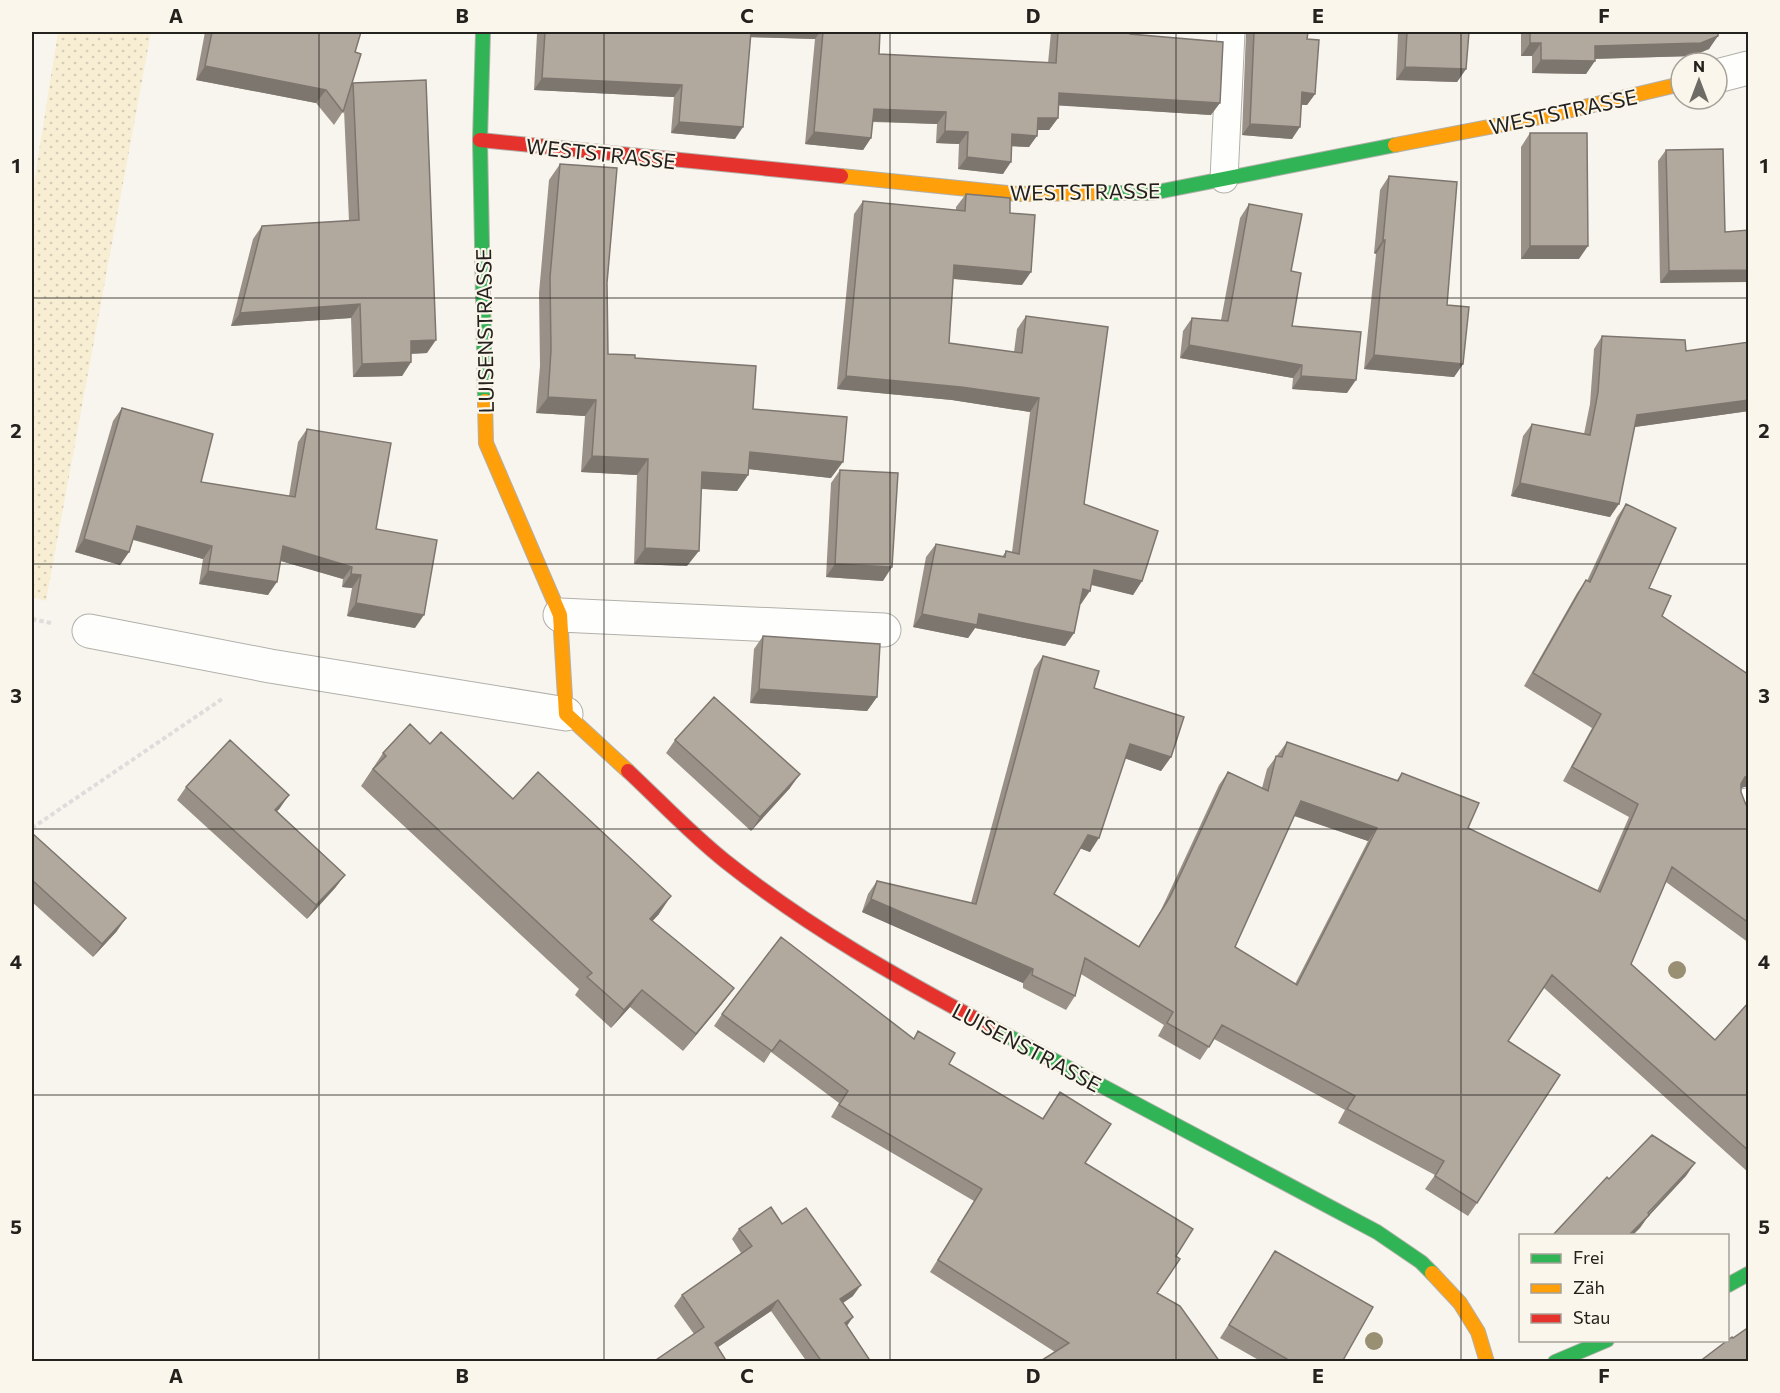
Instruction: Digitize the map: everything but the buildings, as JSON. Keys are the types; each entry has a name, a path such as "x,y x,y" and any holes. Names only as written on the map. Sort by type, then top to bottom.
{"street":[{"name":"LUISENSTRASSE","path":"483,32 480,140 486,443 560,615 566,714 724,860 819,930 931,996 1377,1232 1421,1262 1460,1303 1478,1332 1487,1362"},
{"path":"1729,73 1749,68"},
{"name":"WESTSTRASSE","path":"480,140 1017,194 1152,193 1546,116 1669,87"},
{"path":"560,615 884,630"},
{"path":"89,631 270,666 566,714"},
{"path":"1729,1284 1749,1274"},
{"path":"1555,1362 1604,1342"}],"lane":[{"path":"1224,179 1232,32"}],"path":[{"path":"32,828 270,666"}],"shaded area":[{"path":"58,32 151,32 46,601 32,597 32,195"}],"traffic: fast":[{"path":"483,32 480,140 485,401"},
{"path":"1096,193 1152,193 1395,145"},
{"path":"991,1027 1377,1232 1421,1262 1432,1273"},
{"path":"1729,1284 1748,1274"},
{"path":"1555,1362 1602,1342"}],"traffic: slow":[{"path":"1395,145 1546,116 1669,87"},
{"path":"841,176 1017,194 1096,193"},
{"path":"485,401 486,443 560,615 566,714 628,771"},
{"path":"1432,1273 1460,1303 1478,1332 1487,1362"}],"traffic: jam":[{"path":"480,140 841,176"},
{"path":"628,771 712,851 788,908 922,990 991,1027"}]}
